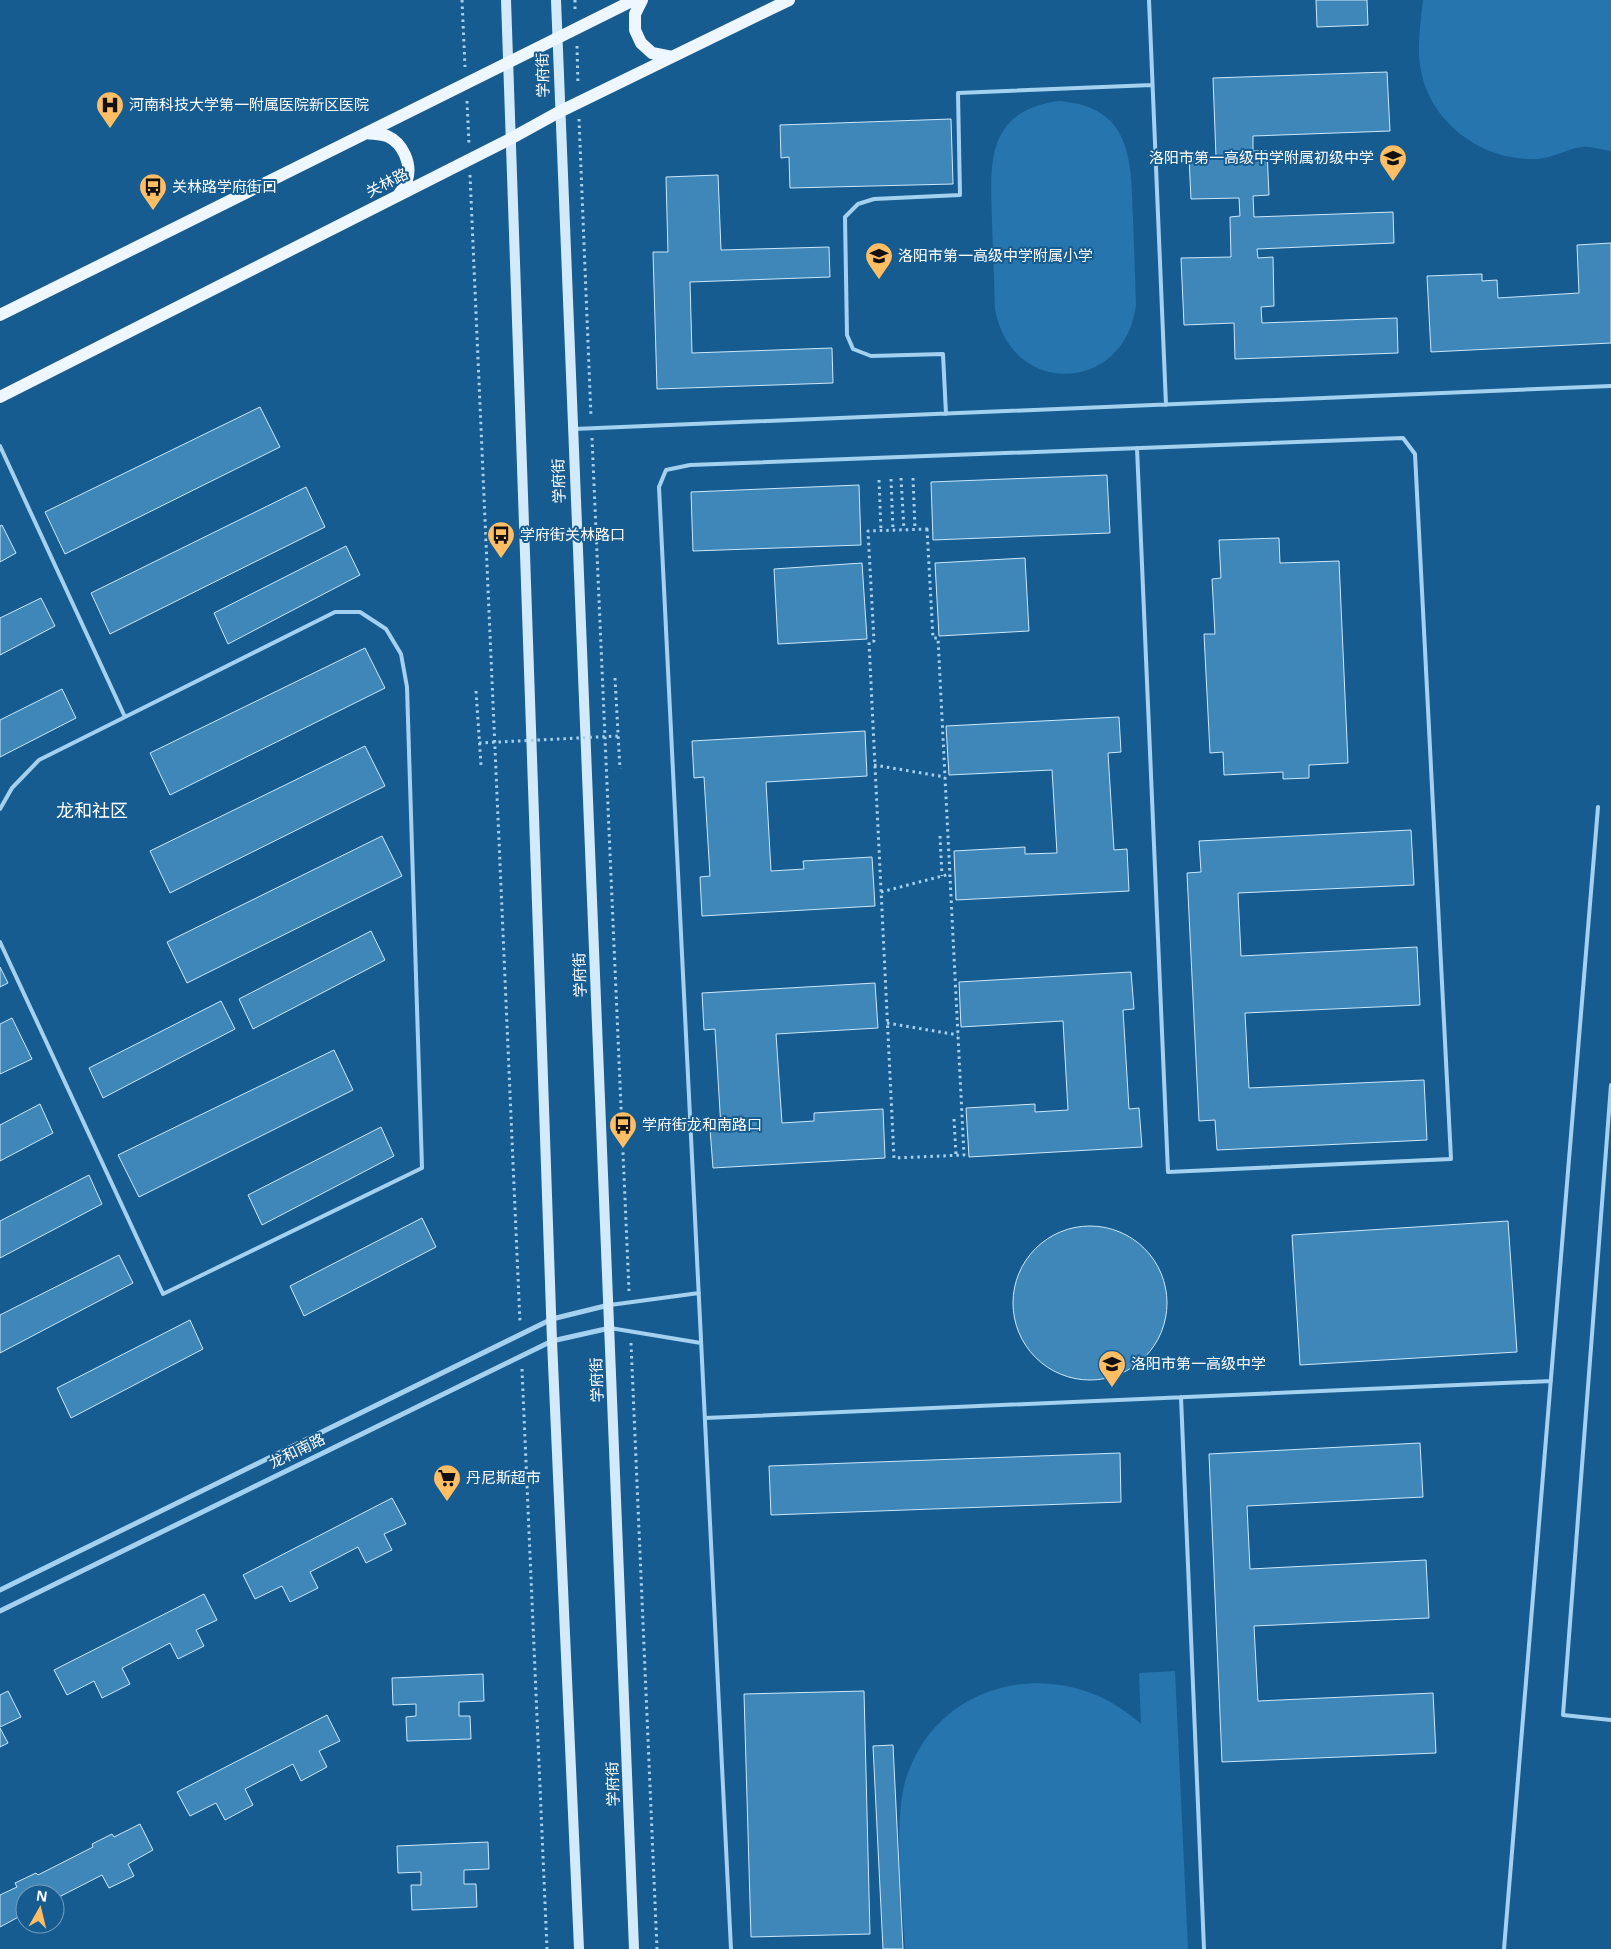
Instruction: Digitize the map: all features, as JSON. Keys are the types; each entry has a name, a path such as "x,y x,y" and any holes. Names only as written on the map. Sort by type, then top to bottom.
{"main road":[{"path":"506,0 552,1341 579,1949"},
{"name":"学府街","path":"556,0 634,1949"},
{"path":"0,315 634,0"},
{"path":"642,0 635,14 635,30 641,43 652,53 672,57"},
{"name":"关林路","path":"0,397 469,160 578,102 789,0"},
{"path":"366,133 386,136 396,142 404,152 409,167 407,182 397,196"}],"street":[{"name":"龙和南路","path":"0,1590 552,1319 609,1305"},
{"name":"龙和南路","path":"0,1611 552,1341 610,1328"}],"lane":[{"path":"1149,0 1166,405"},
{"path":"946,414 943,354 871,356 853,349 847,334 845,217 858,204 874,199 960,195 958,93 1152,84"},
{"path":"572,430 1611,386"},
{"path":"731,1949 659,486 666,470 690,465 1137,448 1403,438 1415,454 1452,1159 1168,1172 1137,448"},
{"path":"0,446 125,717"},
{"path":"0,809 12,788 39,760 335,612 360,612 386,629 402,654 407,687 422,1168 163,1294 0,942"},
{"path":"1504,1949 1598,807"},
{"path":"1611,1085 1563,1715 1611,1720"},
{"path":"609,1305 699,1293"},
{"path":"610,1328 701,1343"},
{"path":"705,1418 1551,1381"},
{"path":"1181,1397 1204,1949"}],"path":[{"path":"462,0 520,1334"},
{"path":"575,0 629,1302"},
{"path":"901,478 904,530"},
{"path":"913,478 915,529"},
{"path":"891,479 893,530"},
{"path":"879,480 881,531"},
{"path":"927,529 933,638 938,638 964,1155 894,1158 874,765 869,642 874,642 868,532 904,530 927,529"},
{"path":"615,678 620,769"},
{"path":"476,691 481,765"},
{"path":"479,743 618,736"},
{"path":"874,765 945,777"},
{"path":"940,836 942,876"},
{"path":"881,892 950,874"},
{"path":"887,1023 958,1034"},
{"path":"954,1119 956,1155"},
{"path":"630,1331 657,1949"},
{"path":"521,1356 547,1949"}],"shaded area":[{"path":"1423,0 1611,0 1611,151 1581,147 1543,158 1516,158 1496,153 1477,145 1460,134 1434,104 1425,85 1420,65 1419,49"},
{"path":"1059,101 1083,105 1101,114 1114,125 1123,140 1131,175 1136,305 1127,334 1112,356 1091,369 1067,374 1044,370 1022,358 1005,338 995,309 991,199 993,160 997,143 1005,128 1017,116 1035,107"},
{"path":"1175,1671 1188,1949 905,1949 899,1842 901,1800 905,1782 921,1746 944,1718 973,1698 1006,1687 1041,1683 1076,1688 1110,1702 1141,1724 1139,1673"}],"building":[{"path":"1316,0 1367,0 1368,25 1317,27"},
{"path":"1387,72 1390,131 1253,136 1253,151 1267,151 1269,195 1253,196 1254,217 1393,212 1394,243 1257,249 1258,258 1273,257 1274,306 1261,307 1262,323 1397,318 1398,353 1235,359 1234,323 1184,325 1181,258 1231,257 1230,217 1240,216 1239,198 1191,199 1189,158 1216,157 1213,78"},
{"path":"951,119 953,184 790,188 789,157 781,158 780,125"},
{"path":"718,175 721,250 829,247 830,277 690,282 692,353 832,348 833,383 657,389 653,252 668,252 666,177"},
{"path":"1611,243 1611,343 1431,352 1427,276 1482,274 1482,281 1497,280 1498,298 1579,293 1577,245"},
{"path":"260,407 280,447 65,554 45,512"},
{"path":"1107,475 1110,533 933,540 931,482"},
{"path":"859,485 861,545 693,551 691,492"},
{"path":"306,487 325,527 110,634 91,593"},
{"path":"2,525 16,553 0,562 0,526"},
{"path":"1279,538 1280,563 1339,561 1348,763 1309,765 1309,778 1283,779 1283,772 1224,775 1223,752 1210,753 1204,634 1215,634 1212,579 1221,578 1219,540"},
{"path":"346,546 360,575 228,644 214,613"},
{"path":"1025,558 1029,631 939,636 935,563"},
{"path":"862,563 867,639 778,644 774,569"},
{"path":"41,598 55,626 0,655 0,618"},
{"path":"365,648 385,688 170,795 150,753"},
{"path":"62,689 76,718 0,757 0,720"},
{"path":"1119,717 1121,752 1108,753 1114,850 1127,849 1129,891 956,900 954,851 1025,847 1025,854 1057,853 1052,770 949,775 946,726"},
{"path":"865,731 867,776 766,782 771,871 804,869 803,861 872,857 875,906 702,916 700,877 710,876 704,777 694,778 692,741"},
{"path":"365,746 385,786 170,893 150,851"},
{"path":"1411,830 1414,885 1238,893 1241,956 1417,947 1420,1005 1245,1013 1249,1088 1424,1080 1427,1140 1217,1150 1215,1120 1199,1121 1187,873 1201,872 1199,841"},
{"path":"382,836 402,876 187,983 167,942"},
{"path":"371,931 385,960 253,1029 239,999"},
{"path":"0,967 8,983 0,987"},
{"path":"1131,972 1134,1009 1123,1010 1129,1109 1139,1108 1142,1147 969,1157 966,1108 1035,1104 1035,1112 1068,1110 1063,1021 961,1027 959,982"},
{"path":"875,983 878,1028 776,1034 782,1123 814,1121 814,1113 883,1109 885,1158 713,1168 710,1129 721,1128 715,1029 704,1030 702,993"},
{"path":"221,1001 235,1029 103,1098 89,1068"},
{"path":"12,1018 32,1059 0,1074 0,1024"},
{"path":"334,1050 353,1090 139,1197 118,1155"},
{"path":"40,1104 53,1133 0,1161 0,1125"},
{"path":"381,1127 394,1156 262,1225 248,1195"},
{"path":"89,1175 102,1204 0,1258 0,1221"},
{"path":"422,1218 436,1247 304,1316 290,1286"},
{"path":"1508,1221 1517,1352 1300,1365 1292,1235"},
{"path":"1090,1226 1105,1227 1120,1232 1145,1248 1161,1273 1166,1288 1166,1318 1161,1333 1145,1358 1120,1374 1105,1379 1090,1380 1075,1379 1060,1374 1035,1358 1019,1333 1014,1318 1013,1303 1014,1288 1019,1273 1035,1248 1060,1232 1075,1227"},
{"path":"119,1255 133,1283 0,1353 0,1315"},
{"path":"190,1320 203,1349 71,1418 57,1388"},
{"path":"1420,1443 1423,1497 1247,1506 1250,1569 1426,1560 1429,1618 1254,1626 1258,1701 1433,1693 1436,1753 1222,1762 1209,1454"},
{"path":"1120,1453 1121,1502 771,1515 769,1466"},
{"path":"392,1498 406,1524 384,1534 392,1550 366,1563 358,1547 310,1572 318,1588 290,1602 282,1586 255,1599 243,1575"},
{"path":"204,1594 217,1620 196,1630 204,1646 178,1659 170,1643 122,1668 130,1684 102,1698 94,1681 67,1695 54,1670"},
{"path":"483,1674 484,1701 459,1702 459,1716 470,1716 471,1739 407,1741 406,1717 416,1716 416,1704 393,1705 392,1678"},
{"path":"8,1691 21,1717 0,1727 0,1695"},
{"path":"864,1691 870,1934 751,1937 744,1694"},
{"path":"327,1715 340,1741 319,1751 327,1767 301,1781 293,1764 245,1789 253,1805 225,1820 216,1803 190,1816 177,1792"},
{"path":"0,1728 8,1743 0,1747"},
{"path":"893,1745 903,1949 883,1949 873,1746"},
{"path":"140,1824 153,1850 128,1864 134,1876 109,1888 102,1875 65,1894 65,1884 15,1883 36,1873 38,1875 93,1847 92,1844 112,1834 114,1837"},
{"path":"488,1842 489,1869 464,1870 464,1884 476,1884 477,1907 412,1910 411,1885 421,1885 421,1872 398,1873 397,1846"},
{"path":"15,1888 15,1919 0,1927 0,1895"}],"place":[{"name":"河南科技大学第一附属医院新区医院","path":"110,129"},
{"name":"洛阳市第一高级中学附属初级中学","path":"1393,182"},
{"name":"关林路学府街口","path":"153,211"},
{"name":"洛阳市第一高级中学附属小学","path":"879,280"},
{"name":"学府街关林路口","path":"501,559"},
{"name":"学府街龙和南路口","path":"623,1149"},
{"name":"洛阳市第一高级中学","path":"1112,1388"},
{"name":"丹尼斯超市","path":"447,1502"}],"district":[{"name":"龙和社区","path":"92,811"}]}
